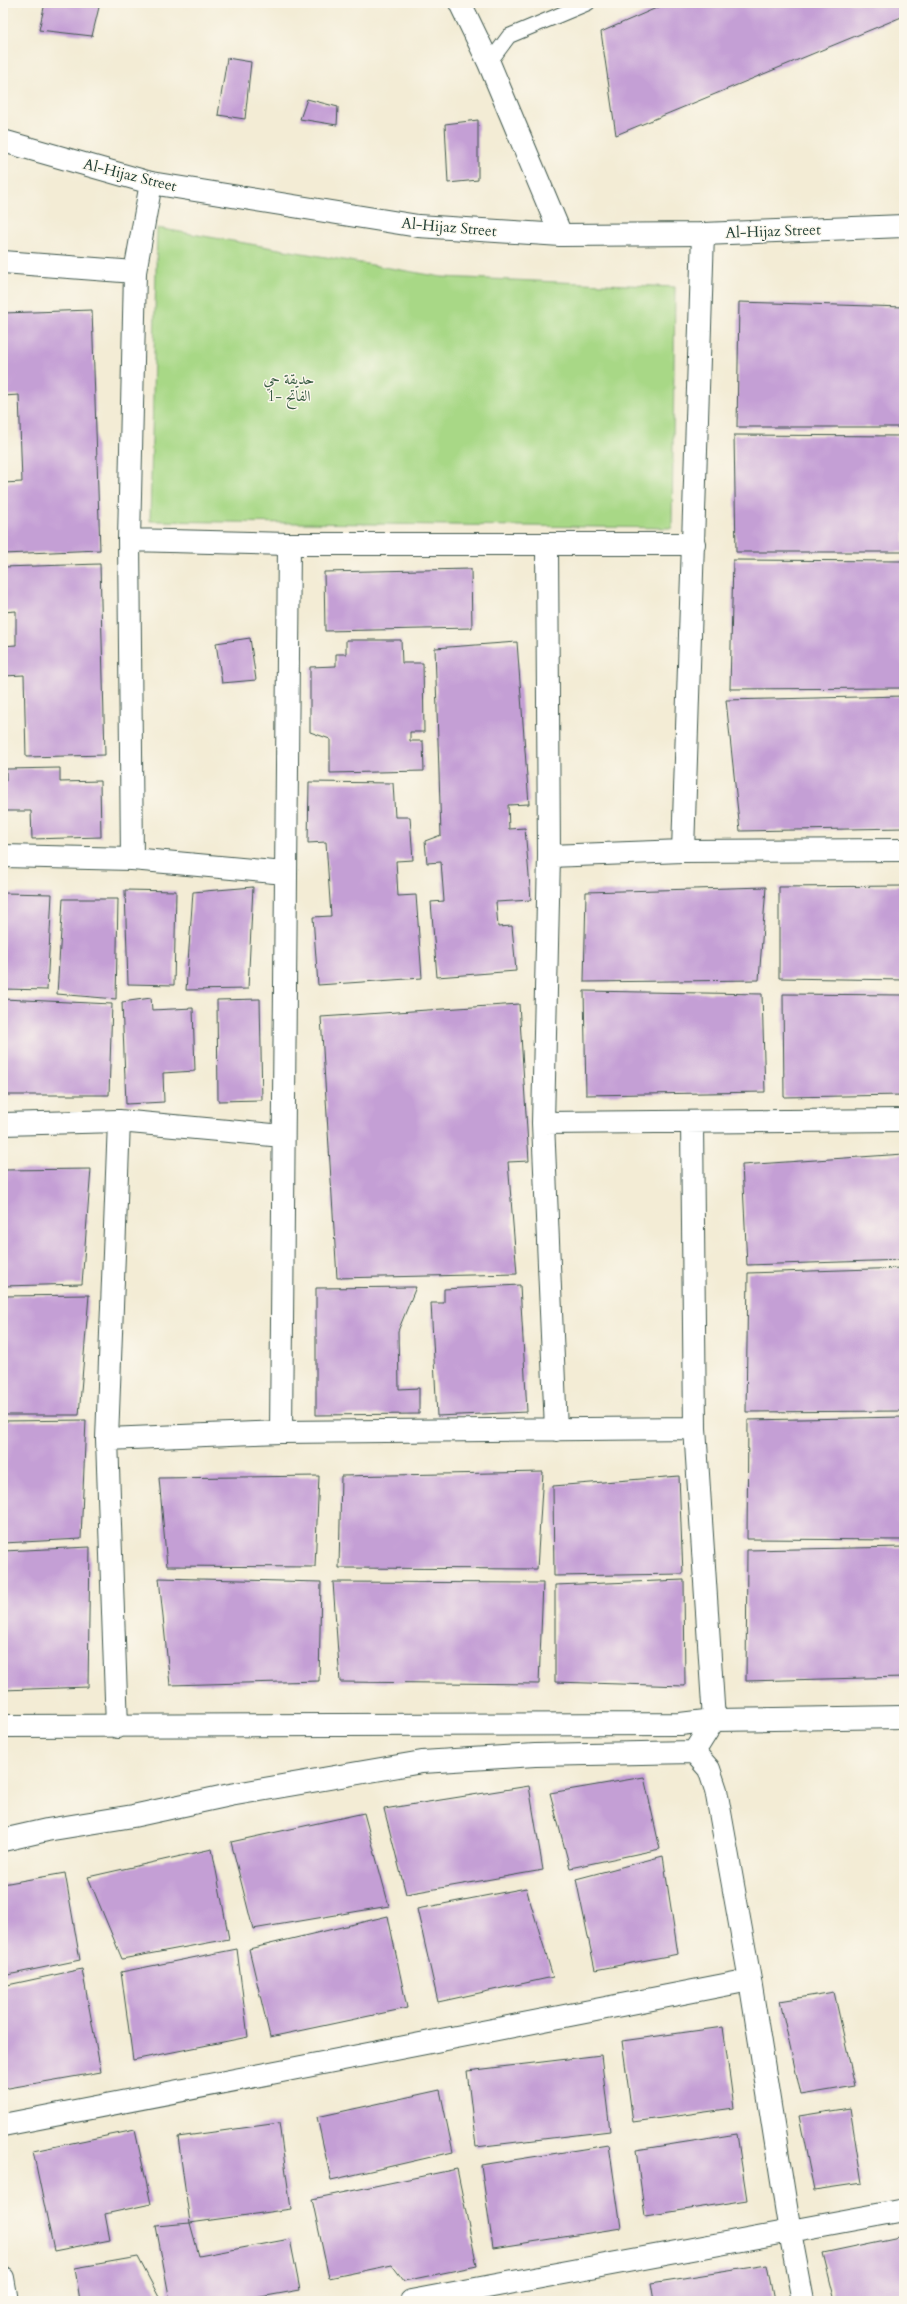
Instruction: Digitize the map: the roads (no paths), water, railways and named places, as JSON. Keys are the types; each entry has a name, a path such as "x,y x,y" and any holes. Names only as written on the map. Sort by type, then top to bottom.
{"street":[{"path":"460,3 489,63 561,235"},
{"name":"Al-Hijaz Street","path":"3,141 151,183 418,226 561,235 703,234 904,226"},
{"path":"132,859 129,540 135,272 151,183"},
{"path":"683,850 703,234"},
{"path":"3,262 135,272"},
{"path":"129,540 289,544 694,544"},
{"path":"281,1432 289,544"},
{"path":"547,545 549,856 543,1122 556,1430"},
{"path":"549,856 683,850 904,850"},
{"path":"3,856 132,859 285,873"},
{"path":"543,1122 904,1120"},
{"path":"3,1124 119,1121 283,1136"},
{"path":"117,1727 106,1438 119,1121"},
{"path":"692,1122 695,1428 714,1720 694,1752"},
{"path":"106,1438 281,1432 695,1428"},
{"path":"3,1726 117,1727 672,1724 714,1720 904,1717"},
{"path":"3,1840 47,1830 133,1816 230,1795 422,1762 535,1755 694,1752 709,1769 716,1790 750,1980 790,2232 803,2301"},
{"path":"3,2125 750,1980"},
{"path":"411,2301 904,2210"},
{"path":"3,2278 7,2301"}],"lane":[{"path":"489,63 509,36 588,3"}],"park label":[{"name":"حديقة حي الفاتح -1","path":"289,388"}]}
